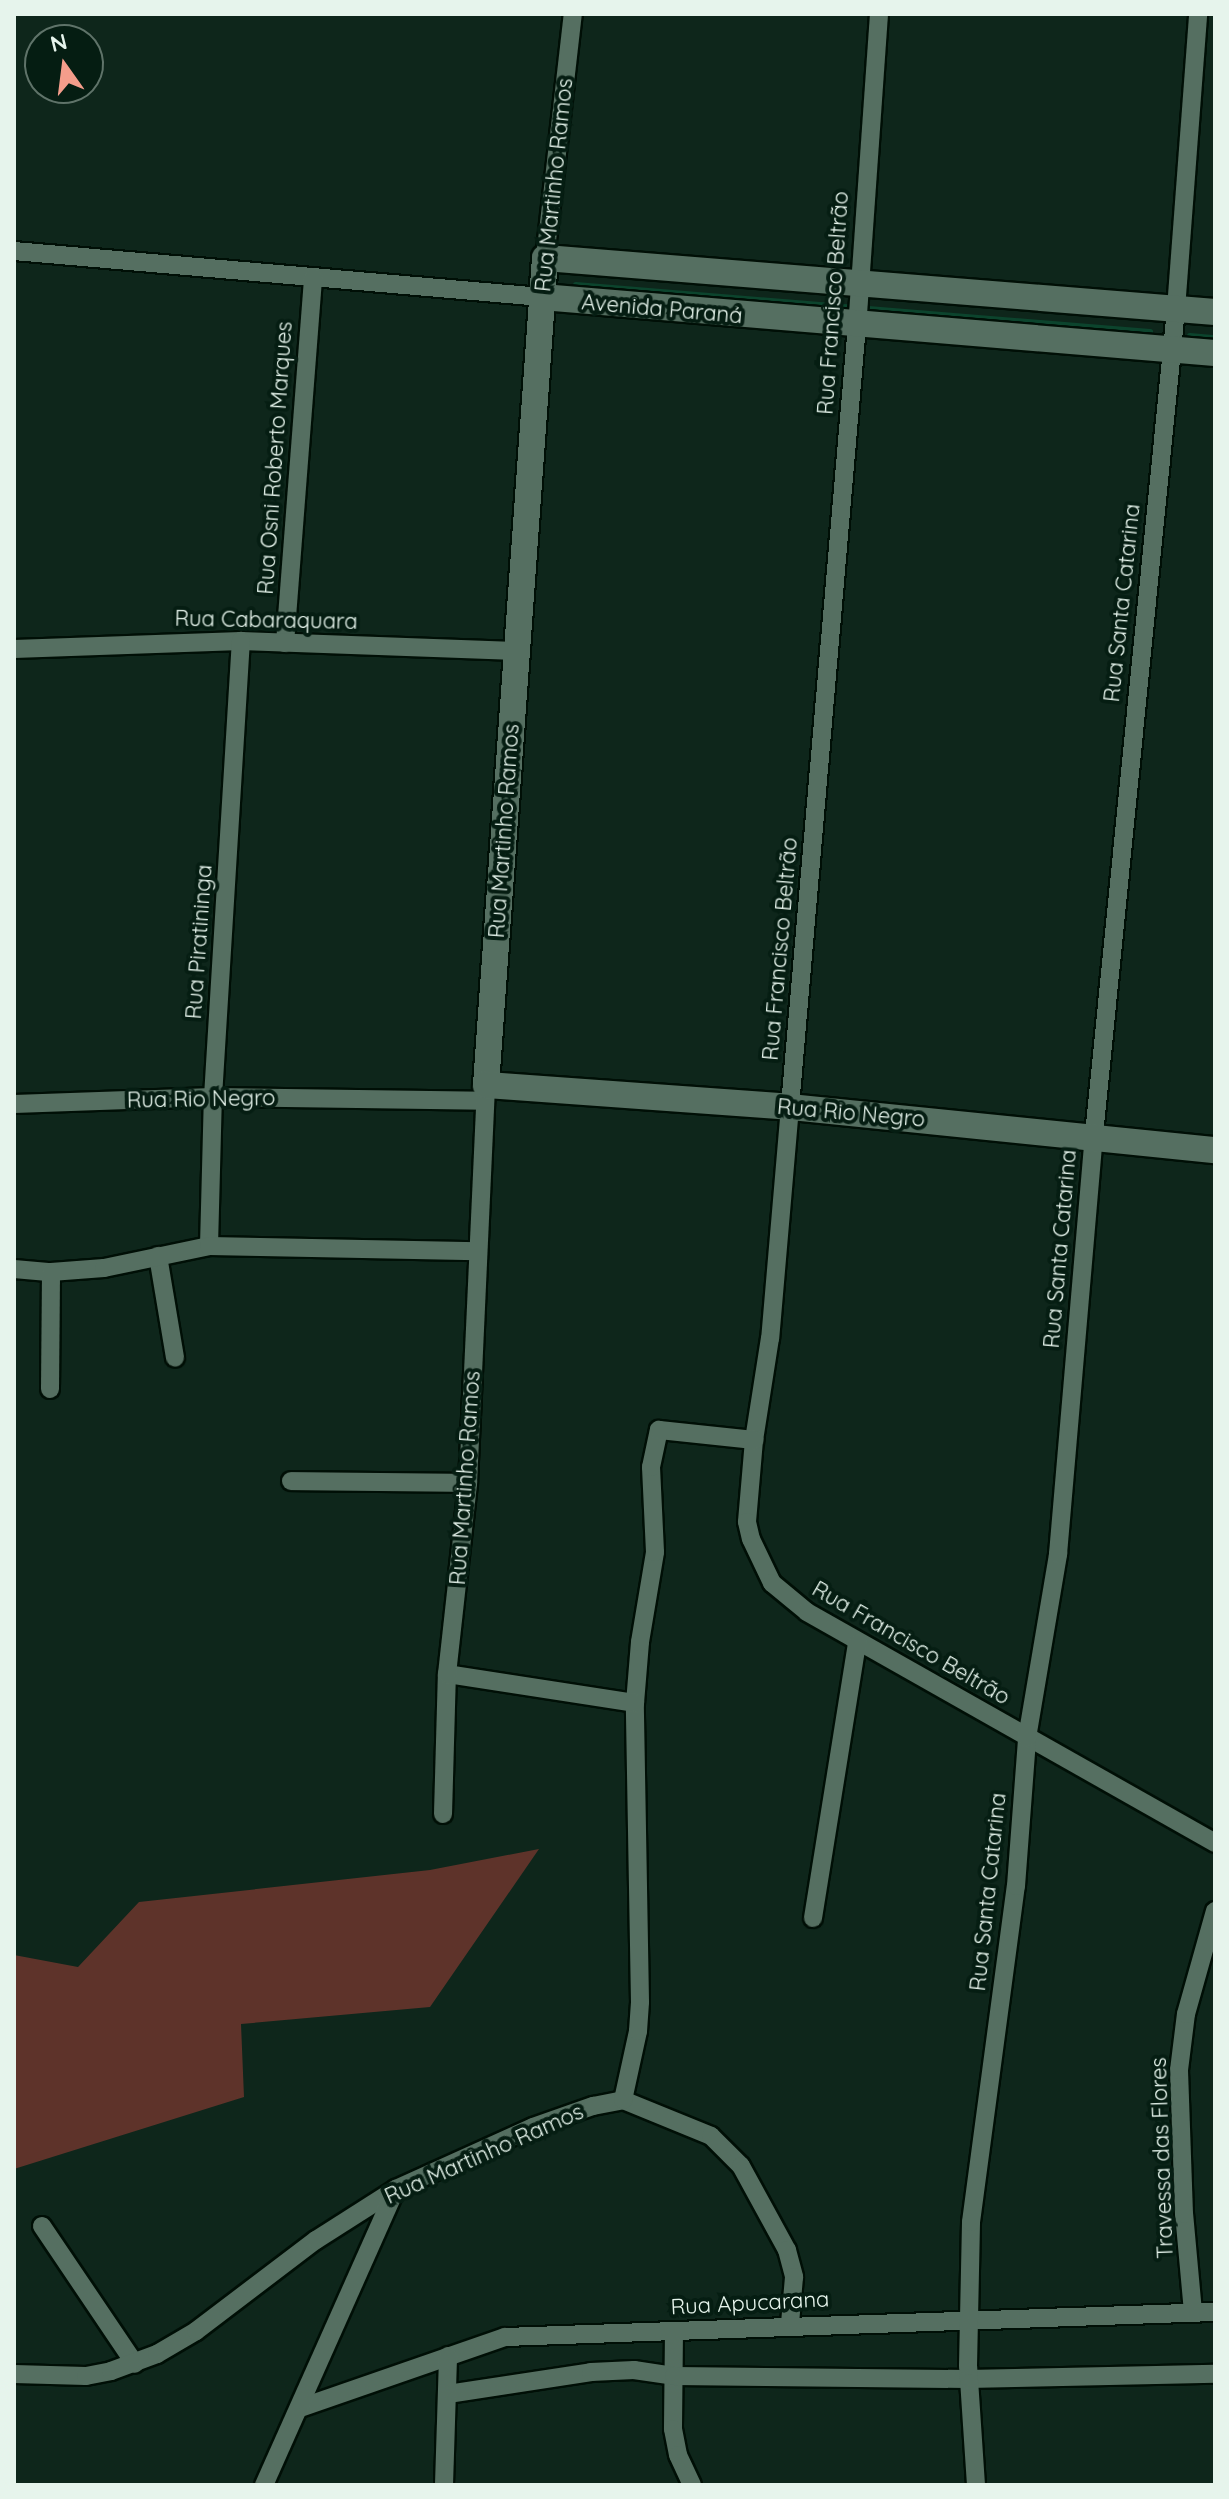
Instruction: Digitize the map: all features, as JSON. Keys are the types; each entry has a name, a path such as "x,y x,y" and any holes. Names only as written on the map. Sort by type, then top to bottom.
{"street":[{"name":"Rua Martinho Ramos","path":"443,1814 447,1674 468,1483 485,1093 542,297 573,14"},
{"name":"Rua Francisco Beltrão","path":"879,14 857,318 770,1338 754,1440 747,1522 760,1562 772,1583 786,1597 857,1643 1215,1843"},
{"name":"Rua Santa Catarina","path":"976,2485 968,2372 971,2222 1016,1886 1027,1738 1053,1598 1094,1135 1176,309 1198,14"},
{"name":"Avenida Paraná","path":"14,251 542,297 857,318 1215,353"},
{"name":"Avenida Paraná","path":"545,258 1215,312"},
{"name":"Rua Osni Roberto Marques","path":"285,643 313,277"},
{"name":"Rua Cabaraquara","path":"14,649 241,641 517,651"},
{"name":"Rua Piratininga","path":"209,1246 213,1097 241,641"},
{"name":"Rua Rio Negro","path":"14,1104 485,1093 790,1107 1094,1135 1215,1150"},
{"path":"14,1269 51,1272 104,1268 209,1246 478,1251"},
{"path":"158,1256 175,1358"},
{"path":"50,1389 51,1272"},
{"path":"754,1440 659,1430 651,1467 655,1552 640,1642 635,1703 640,2002 638,2031 623,2100 711,2136 741,2166 787,2250 794,2277 790,2324"},
{"path":"291,1481 468,1483"},
{"path":"813,1918 857,1643"},
{"path":"447,1674 635,1703"},
{"name":"Travessa das Flores","path":"1193,2312 1184,2214 1179,2070 1186,2014 1215,1911"},
{"name":"Rua Martinho Ramos","path":"14,2374 86,2376 135,2364 179,2343 316,2240 396,2189 544,2122 623,2100"},
{"path":"264,2485 396,2189"},
{"path":"42,2226 135,2364"},
{"name":"Rua Apucarana","path":"300,2408 505,2337 790,2324 970,2327 1215,2312"},
{"path":"674,2331 673,2429 678,2455 691,2485"},
{"path":"444,2485 448,2356"},
{"path":"448,2394 591,2372 634,2370 674,2376 968,2372 1215,2374"}],"shaded area":[{"path":"539,1849 430,2007 241,2024 244,2097 14,2169 14,1955 78,1967 139,1902 430,1870"}],"waterway":[{"path":"576,285 1150,332"},
{"path":"1190,336 1215,338"}]}
